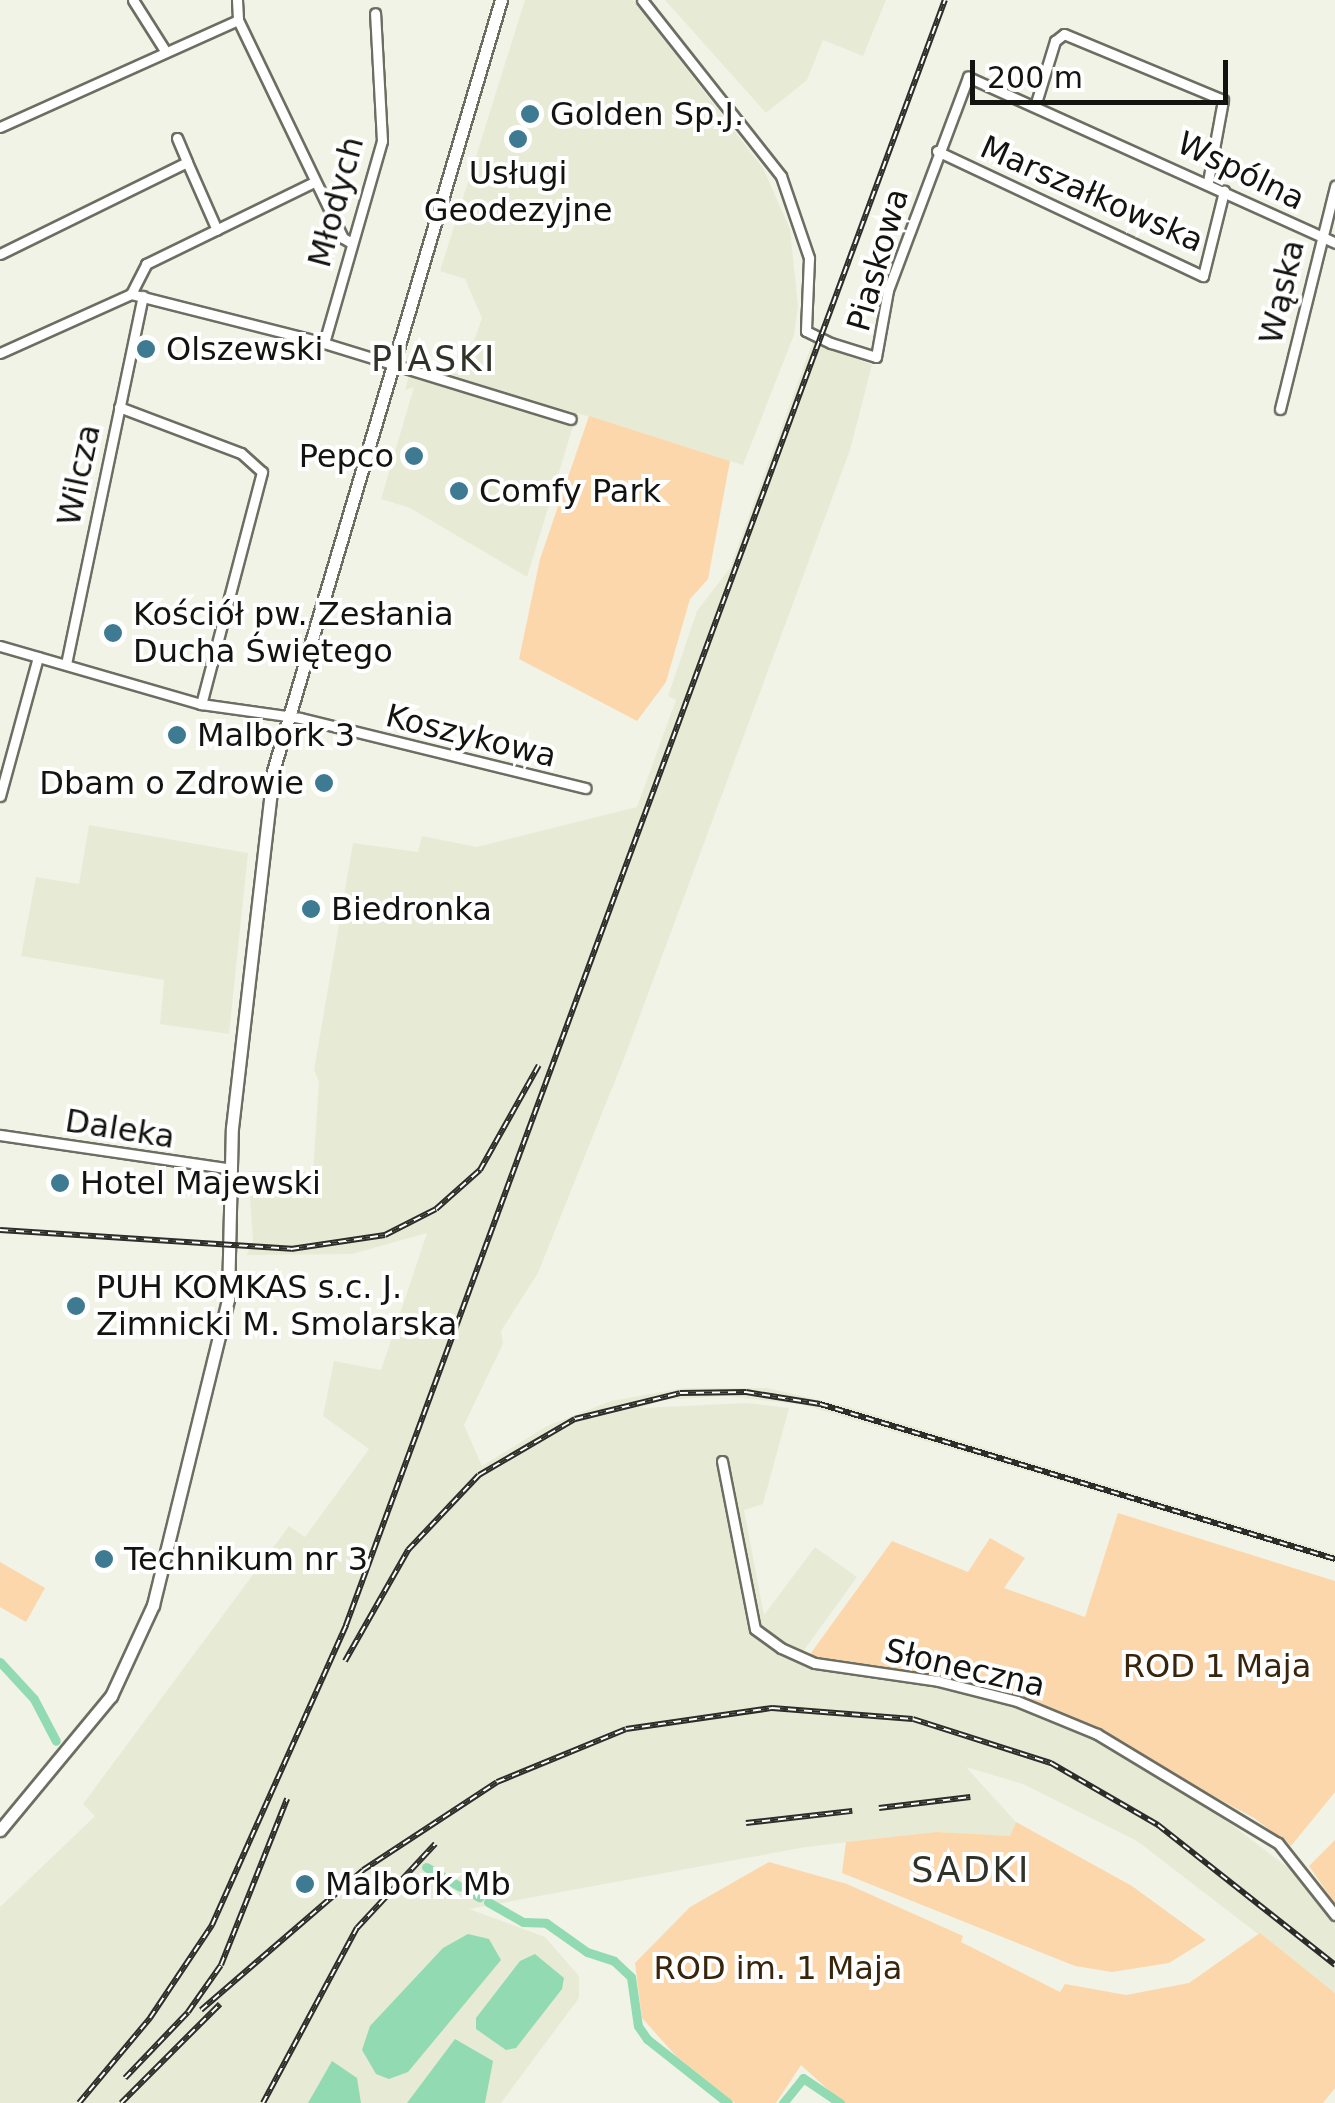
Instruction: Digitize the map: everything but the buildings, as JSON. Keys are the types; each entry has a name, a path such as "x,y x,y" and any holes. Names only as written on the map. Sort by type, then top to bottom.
{"main road":[{"path":"2,1829 111,1696 146,1624 224,1330 232,1170 259,868 286,717 501,0"}],"street":[{"path":"133,0 164,49"},
{"path":"237,0 238,20 314,182 350,242"},
{"name":"Piaskowa","path":"642,0 781,176 808,247 805,327 810,336 876,356 888,290 963,82"},
{"name":"Młodych","path":"324,342 382,141 375,13"},
{"path":"0,127 164,49 238,20"},
{"path":"1036,104 1055,40 1064,34 1223,100 1208,182"},
{"name":"Wspólna","path":"963,82 977,76 1335,243"},
{"path":"177,138 216,230"},
{"name":"Marszałkowska","path":"937,151 1203,276 1224,190"},
{"path":"0,254 187,162"},
{"path":"131,294 146,264 314,182"},
{"name":"Wąska","path":"1280,409 1335,186"},
{"path":"0,353 131,294 324,342 571,419"},
{"name":"Wilcza","path":"66,664 142,296"},
{"path":"119,406 240,453 262,472 201,704"},
{"name":"Koszykowa","path":"0,646 201,704 286,717 586,788"},
{"path":"0,796 38,657"},
{"name":"Daleka","path":"0,1135 232,1170"},
{"name":"Słoneczna","path":"722,1461 755,1629 815,1662 938,1681 1017,1701 1097,1734 1278,1842 1335,1915"}],"shaded area":[{"path":"525,0 633,0 763,168 790,229 798,306 794,335 743,465 577,413 527,577 410,508 381,499 414,387 405,390 413,361 462,375 482,318 465,279 440,271"},
{"path":"665,0 886,0 863,56 823,40 807,80 766,113"},
{"path":"813,341 872,365 850,450 625,1056 538,1273 501,1331 503,1344 464,1425 482,1466 547,1426 611,1401 683,1388 767,1388 845,1406 1335,1554 1335,1563 804,1405 727,1396 663,1400 641,1408 746,1403 789,1408 763,1504 744,1510 764,1615 815,1547 857,1577 802,1653 803,1662 934,1683 1021,1707 1095,1739 1197,1798 1300,1877 1323,1903 1335,1921 1335,1993 1137,1841 1023,1784 966,1767 1016,1822 1011,1837 936,1832 806,1847 469,1909 545,1937 579,1976 579,1998 501,2103 0,2103 0,1907 95,1816 83,1804 289,1526 305,1537 369,1449 323,1416 334,1361 381,1370 427,1233 352,1254 247,1255 253,1240 248,1171 313,1172 319,1082 314,1070 353,843 418,852 422,836 477,847 637,807 676,700 668,696 697,611 730,568"},
{"path":"89,825 248,853 229,1034 160,1024 164,980 21,956 36,877 79,884"},
{"path":"468,1934 489,1939 501,1960 408,2072 389,2079 376,2074 362,2050 370,2026 443,1948"},
{"path":"535,1954 564,1978 562,1989 516,2048 506,2050 476,2029 476,2018 520,1961"},
{"path":"455,2039 493,2061 485,2103 407,2103"},
{"path":"332,2061 357,2078 361,2103 308,2103"}],"green space":[{"path":"589,416 730,461 708,579 690,599 666,682 637,721 519,659 540,559"},
{"name":"ROD 1 Maja","path":"1118,1513 1335,1581 1335,1792 1291,1846 1254,1818 1060,1713 932,1677 813,1659 811,1653 892,1541 968,1572 990,1538 1025,1558 1004,1588 1085,1617"},
{"path":"0,1562 45,1588 26,1622 0,1607"},
{"path":"1016,1822 1132,1886 1206,1940 1169,1963 1112,1972 1075,1966 842,1873 846,1842 936,1832 1010,1836"},
{"path":"1335,1840 1335,1904 1309,1866"},
{"name":"ROD im. 1 Maja","path":"769,1862 847,1884 963,1936 961,1942 1060,1992 1065,1984 1126,1995 1189,1983 1260,1933 1335,1993 1335,2088 1323,2103 843,2103 801,2065 776,2103 735,2103 676,2056 642,2018 635,1963 690,1907"}],"waterway":[{"path":"0,1662 34,1699 56,1741"},
{"path":"426,1867 460,1887"},
{"path":"468,1891 479,1897"},
{"path":"488,1902 523,1922 546,1923 587,1952 614,1961 631,1977 638,2026 647,2039 728,2103"},
{"path":"783,2103 803,2078 840,2103"}],"railway":[{"path":"79,2103 150,2018 212,1925 346,1625 945,0"},
{"path":"0,1230 291,1249 385,1235 436,1209 480,1170 539,1065"},
{"path":"345,1661 408,1550 479,1475 575,1419 680,1393 746,1392 820,1404 1335,1559"},
{"path":"201,2010 363,1870 497,1782 626,1729 772,1708 913,1719 1051,1763 1158,1825 1335,1965"},
{"path":"879,1808 970,1797"},
{"path":"125,2078 188,2012 221,1965 287,1799"},
{"path":"746,1823 852,1811"},
{"path":"263,2103 357,1928 435,1844"},
{"path":"121,2103 220,2004"}],"place":[{"name":"Golden Sp.J.","path":"530,114"},
{"name":"Usługi Geodezyjne","path":"518,139"},
{"name":"Olszewski","path":"146,349"},
{"name":"Pepco","path":"414,456"},
{"name":"Comfy Park","path":"459,491"},
{"name":"Kościół pw. Zesłania Ducha Świętego","path":"113,633"},
{"name":"Malbork 3","path":"177,735"},
{"name":"Dbam o Zdrowie","path":"324,783"},
{"name":"Biedronka","path":"311,909"},
{"name":"Hotel Majewski","path":"60,1183"},
{"name":"PUH KOMKAS s.c. J. Zimnicki M. Smolarska","path":"76,1306"},
{"name":"Technikum nr 3","path":"104,1559"},
{"name":"Malbork Mb","path":"305,1884"}],"district":[{"name":"PIASKI","path":"434,359"},
{"name":"SADKI","path":"971,1870"}]}
